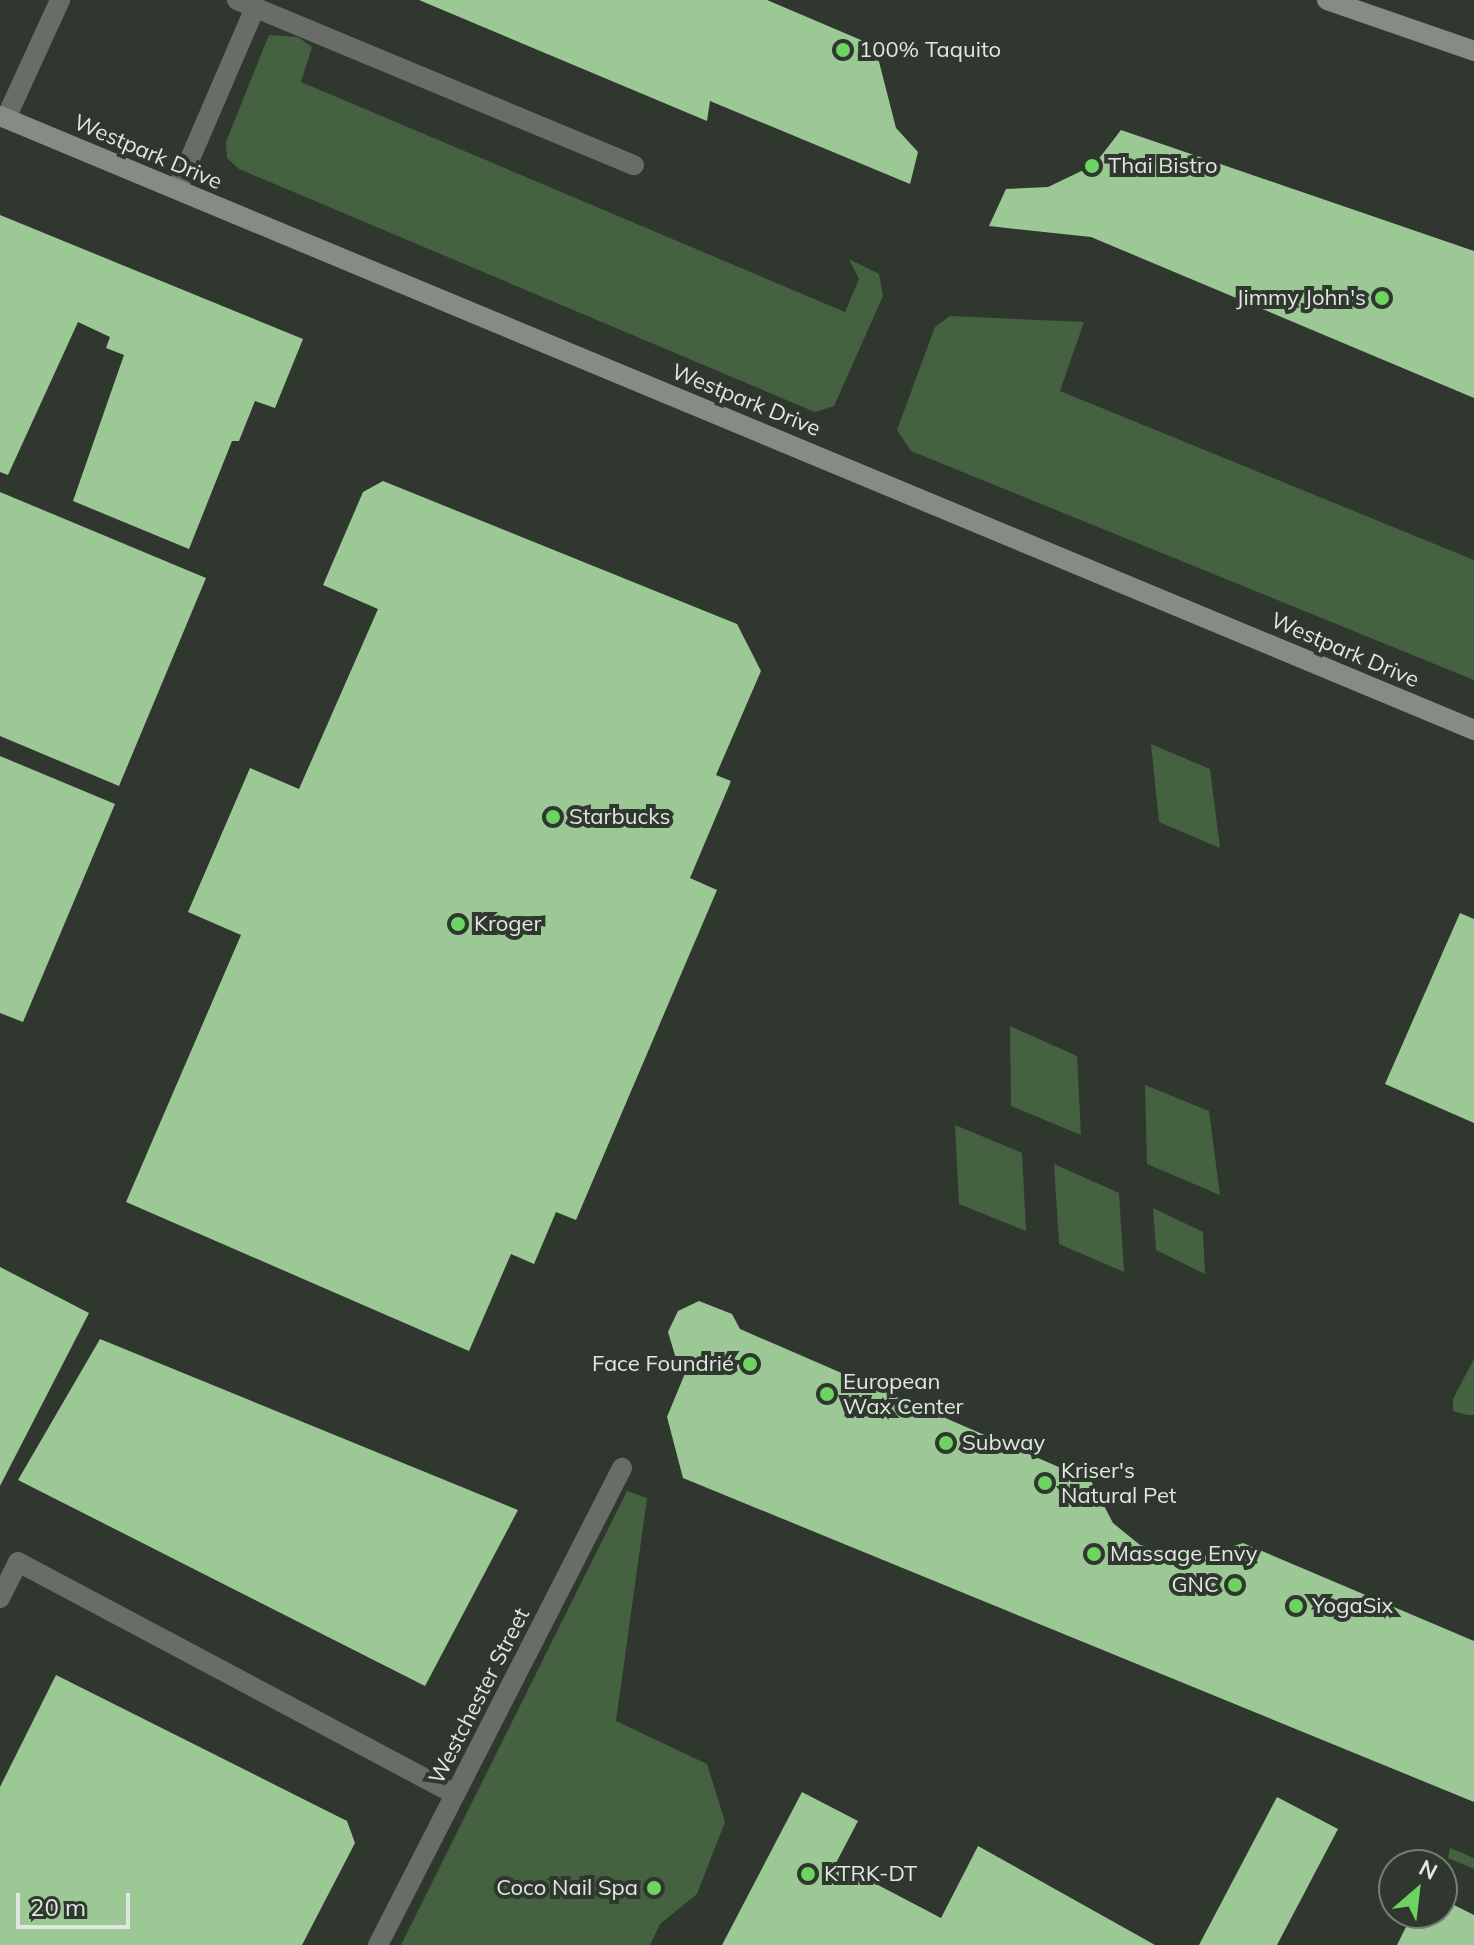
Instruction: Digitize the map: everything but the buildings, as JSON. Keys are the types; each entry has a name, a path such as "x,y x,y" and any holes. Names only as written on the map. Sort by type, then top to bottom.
{"main road":[{"path":"1327,0 1474,51"},
{"name":"Westpark Drive","path":"3,117 1474,730"}],"street":[{"path":"3,117 60,0"},
{"path":"177,189 246,4 634,165"},
{"name":"Westchester Street","path":"378,1945 622,1468"},
{"path":"0,1598 18,1562 455,1794"}],"green space":[{"path":"269,35 298,37 312,47 301,82 845,312 859,279 849,259 879,274 883,296 834,406 815,412 239,169 227,158 226,142"},
{"path":"950,316 1084,322 1060,391 1474,560 1474,680 911,451 897,430 935,327"},
{"path":"1151,744 1210,769 1220,848 1159,822"},
{"path":"1010,1026 1077,1056 1081,1135 1011,1106"},
{"path":"1145,1085 1209,1111 1220,1195 1147,1164"},
{"path":"955,1125 1022,1153 1026,1231 959,1204"},
{"path":"1054,1164 1119,1193 1124,1272 1059,1244"},
{"path":"1153,1208 1203,1232 1205,1274 1156,1250"},
{"path":"1474,1359 1474,1415 1467,1415 1453,1411 1453,1399"},
{"path":"627,1491 647,1498 616,1721 707,1764 725,1822 697,1894 660,1924 650,1945 401,1945"},
{"path":"1458,1851 1474,1858 1474,1869 1458,1862"}],"place":[{"name":"100% Taquito","path":"843,50"},
{"name":"Thai Bistro","path":"1092,166"},
{"name":"Jimmy John's","path":"1382,298"},
{"name":"Starbucks","path":"553,817"},
{"name":"Kroger","path":"458,924"},
{"name":"Face Foundrié","path":"750,1364"},
{"name":"European Wax Center","path":"827,1394"},
{"name":"Subway","path":"946,1443"},
{"name":"Kriser's Natural Pet","path":"1045,1483"},
{"name":"Massage Envy","path":"1094,1554"},
{"name":"GNC","path":"1235,1585"},
{"name":"YogaSix","path":"1296,1606"},
{"name":"KTRK-DT","path":"808,1874"},
{"name":"Coco Nail Spa","path":"654,1888"}]}
